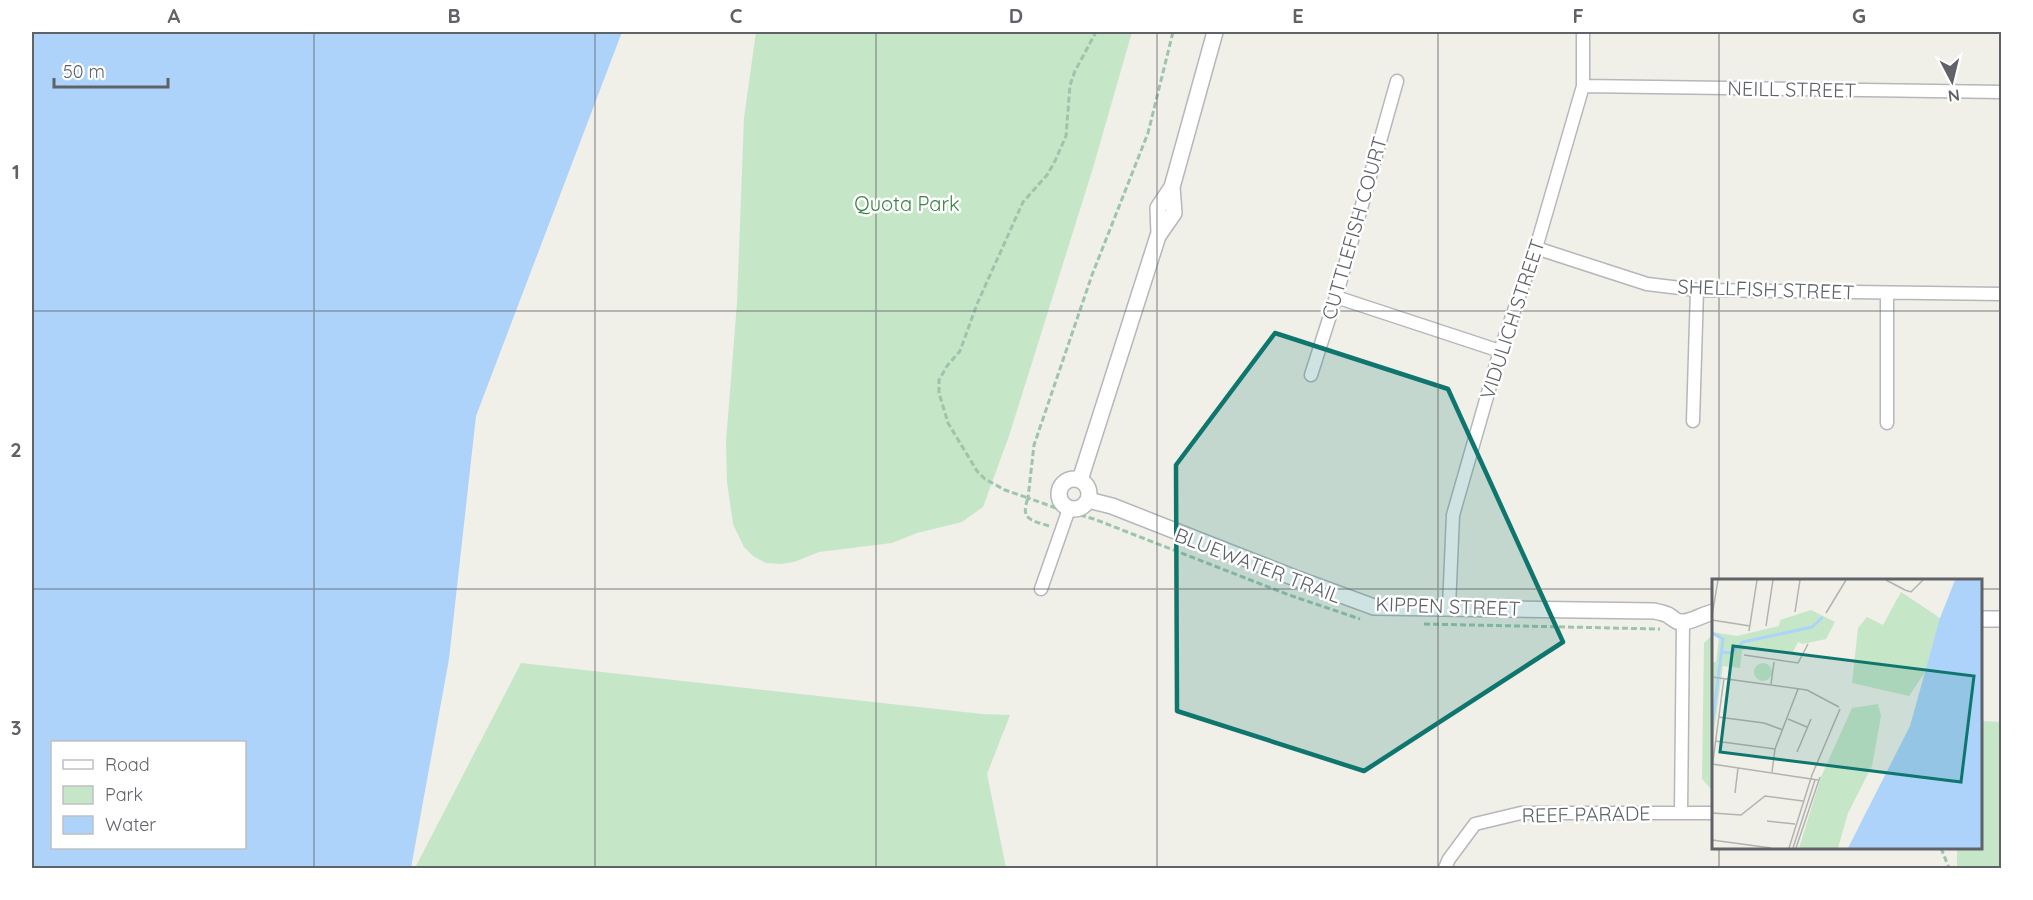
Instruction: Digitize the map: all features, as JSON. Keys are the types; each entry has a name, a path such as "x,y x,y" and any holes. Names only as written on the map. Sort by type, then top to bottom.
{"street":[{"path":"1080,480 1158,236 1158,208 1172,187 1215,32"},
{"name":"VIDULICH STREET","path":"1449,607 1453,515 1500,351 1536,248 1583,86 1583,32"},
{"name":"CUTTLEFISH COURT","path":"1311,375 1336,297 1397,81"},
{"name":"NEILL STREET","path":"1583,86 2001,92"},
{"name":"SHELLFISH STREET","path":"1536,248 1647,284 1697,290 2001,294"},
{"path":"1693,421 1697,290"},
{"path":"1887,293 1887,423"},
{"path":"1336,297 1500,351"},
{"path":"1070,480 1080,480 1088,489 1088,500 1078,509 1068,510 1061,502 1059,489 1070,480"},
{"name":"KIPPEN STREET","path":"1088,500 1112,506 1374,607 1654,611 1666,614 1683,623"},
{"path":"1041,589 1068,510"},
{"path":"1681,812 1683,623 1712,612"},
{"path":"1982,619 2001,619"},
{"name":"REEF PARADE","path":"1445,868 1475,824 1521,813 1712,813"}],"path":[{"name":"BLUEWATER TRAIL","path":"1096,32 1070,86 1066,136 1059,154 1047,175 1023,202 977,304 960,351 939,380 939,393 948,423 977,471 995,484 1028,498 1094,519 1290,595 1356,619 1368,620"},
{"path":"1062,530 1030,519 1024,511 1028,498 1034,445 1092,275 1148,133 1173,32"},
{"path":"1417,624 1663,629"},
{"path":"1941,849 1949,868"}],"highlighted area":[{"path":"1275,333 1448,389 1563,642 1364,771 1177,711 1176,465"}],"green space":[{"name":"Quota Park","path":"756,32 1132,32 1093,168 1009,436 983,507 962,522 917,533 892,543 819,552 794,562 781,564 766,563 753,556 744,547 733,524 727,482 726,442 737,303 744,118"},
{"path":"1712,635 1712,790 1702,779 1704,643"},
{"path":"521,663 982,714 1010,715 987,774 1006,868 415,868"},
{"path":"1982,721 2001,722 2001,868 1957,868 1957,849 1982,849"}],"water":[{"path":"32,32 622,32 476,416 449,659 411,868 32,868"}]}
